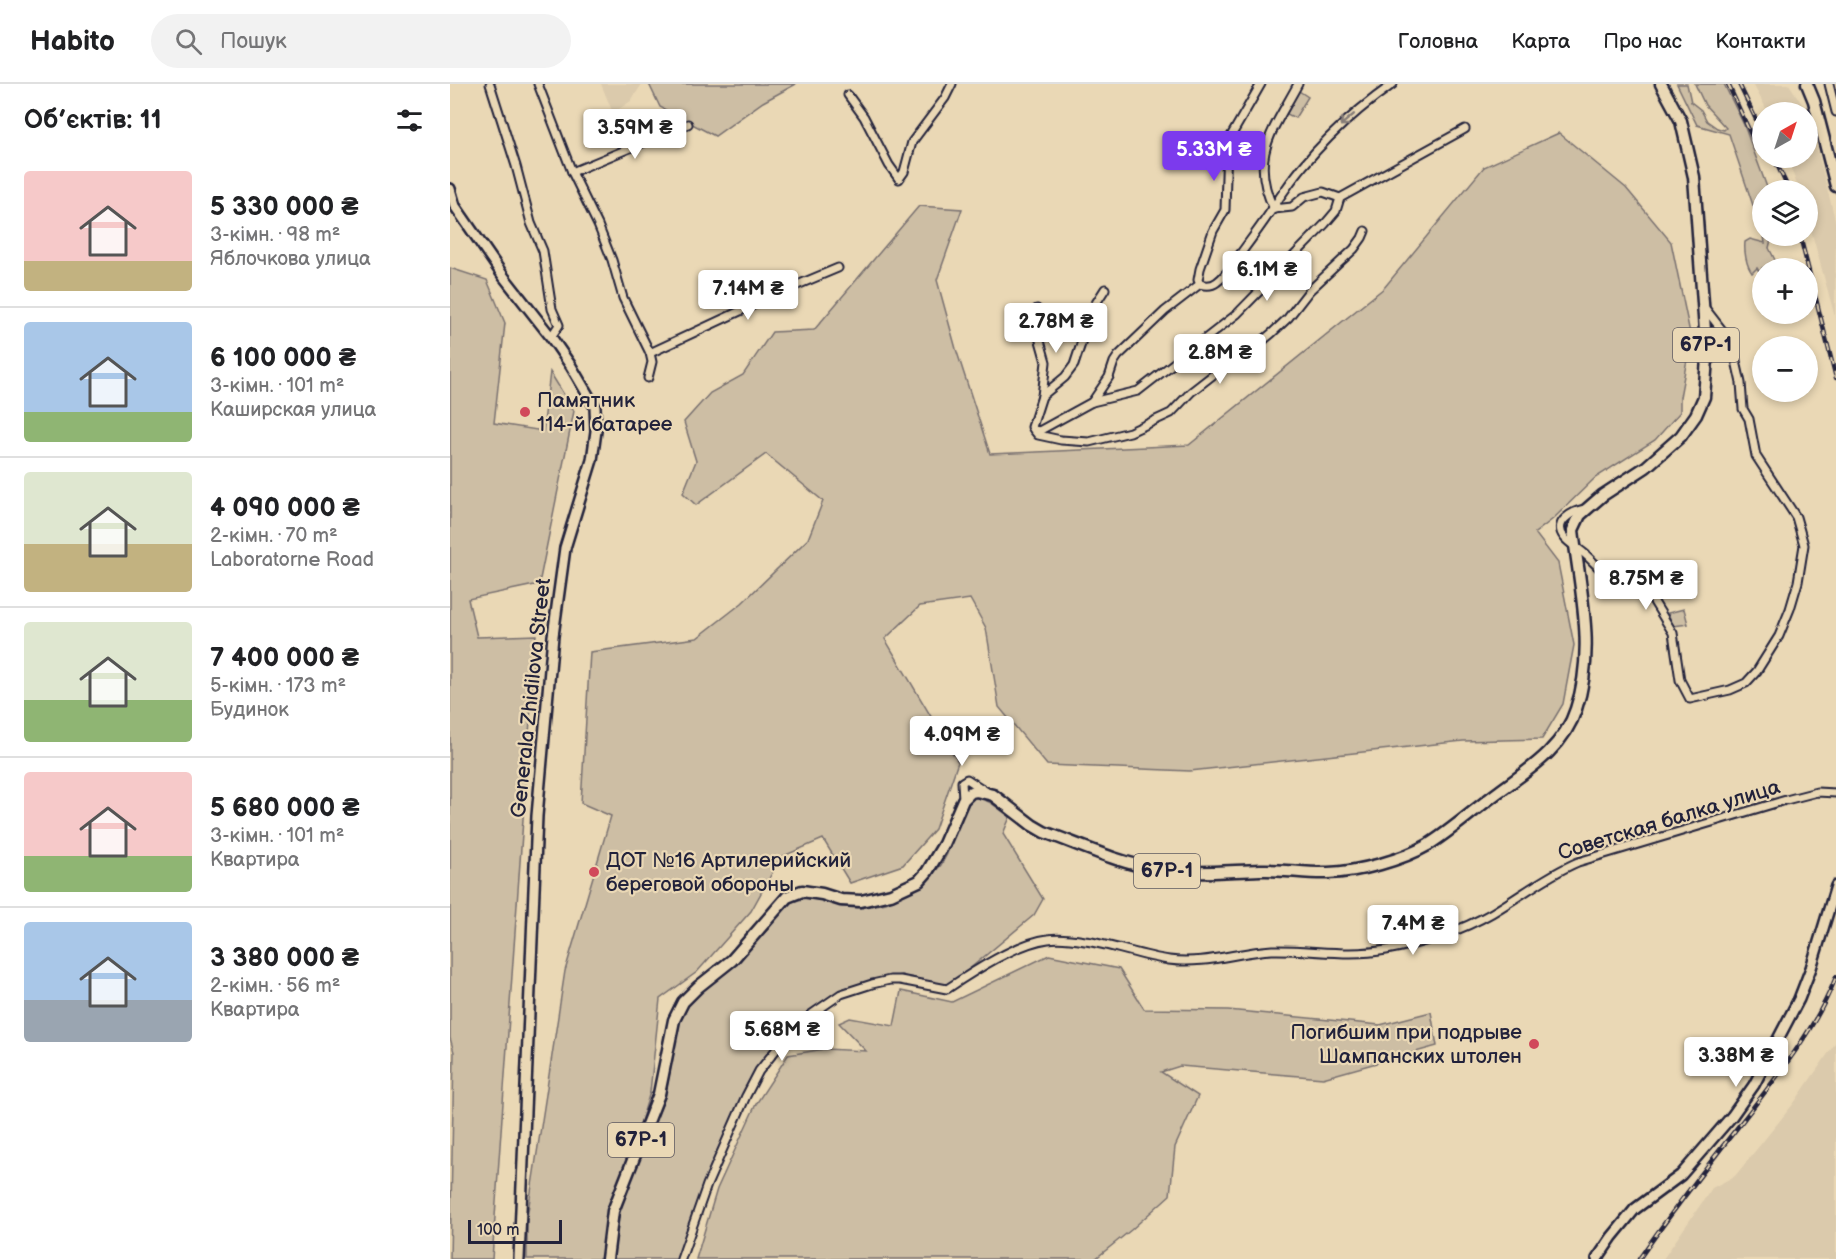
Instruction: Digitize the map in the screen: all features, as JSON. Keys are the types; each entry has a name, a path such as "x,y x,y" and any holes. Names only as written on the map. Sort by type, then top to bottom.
{"main road":[{"name":"67Р-1","path":"607,1259 613,1211 659,1094 674,1020 683,1002 732,960 787,897 802,891 841,900 861,901 891,894 919,881 940,851 963,800 971,792 987,792 993,795 1044,832 1127,862 1155,869 1202,873 1263,870 1328,873 1393,860 1427,845 1542,760 1560,740 1570,725 1581,693 1586,657 1586,612 1575,550 1573,530 1575,522 1603,495 1646,467 1681,436 1696,415 1704,397 1707,381 1694,177 1680,121 1661,84"},
{"path":"1807,84 1814,101 1836,184"},
{"name":"Generala Zhidilova Street","path":"450,189 455,206 504,277 551,337 595,407 596,431 591,460 565,548 552,647 537,816 519,1259"},
{"path":"1597,1259 1635,1209 1681,1175 1732,1116 1754,1085 1799,999 1836,886"}],"street":[{"path":"490,84 531,223 543,251 552,309 559,325 551,337"},
{"path":"538,84 572,172 612,260 623,298 650,353 652,362 648,378"},
{"path":"848,96 864,117 889,165 899,179 904,172 912,142 945,98 952,84"},
{"path":"1200,284 1198,280 1200,269 1213,231 1225,210 1227,143 1261,84"},
{"path":"1274,209 1266,193 1263,157 1267,142 1298,84"},
{"path":"1092,402 1109,377 1118,356 1165,311 1200,284 1209,285 1216,282 1227,271 1274,209 1281,196 1326,139 1393,84"},
{"path":"1829,84 1836,112"},
{"path":"572,172 687,124"},
{"path":"1036,430 1092,402 1138,391 1237,314 1325,224 1336,211 1340,198 1465,129"},
{"path":"1274,209 1292,207 1304,197 1323,192 1340,198"},
{"path":"1037,309 1035,323 1046,362 1042,396 1032,427 1038,435 1061,440 1089,441 1130,432 1171,413 1191,392 1249,352 1272,333 1288,318 1309,291 1354,249 1365,231"},
{"path":"650,353 838,268"},
{"path":"1042,396 1065,377 1074,365 1081,344 1084,322 1105,289"},
{"path":"1575,550 1612,577 1643,584 1673,633 1680,680 1690,699 1730,690 1746,683 1758,671 1779,636 1798,582 1804,545 1796,517 1756,456 1749,419 1743,409 1741,383 1732,343 1703,307"},
{"name":"Советская балка улица","path":"681,1259 707,1185 759,1071 783,1041 812,1014 842,994 890,980 908,980 947,989 1024,945 1048,939 1086,941 1169,960 1189,961 1213,960 1246,952 1274,950 1348,953 1387,950 1470,925 1511,902 1559,870 1578,862 1786,800 1817,792 1836,793"}],"shaded area":[{"path":"601,84 642,84 631,101 613,113"},
{"path":"649,84 796,84 763,102 715,136 660,107"},
{"path":"1677,84 1687,84 1691,102 1701,110 1707,121 1724,130 1726,128 1705,105 1695,84 1724,84 1752,147 1752,168 1760,168 1764,180 1752,180 1752,202 1729,134 1697,125"},
{"path":"1753,84 1789,84 1801,102 1763,102"},
{"path":"1299,91 1308,97 1295,118 1285,113"},
{"path":"1559,133 1626,188 1671,242 1691,338 1680,397 1680,412 1655,440 1595,478 1553,519 1535,533 1558,563 1574,645 1563,704 1542,739 1463,741 1190,771 1047,765 999,707 986,628 970,599 920,606 885,639 958,762 935,829 903,865 850,883 823,839 781,857 751,911 697,972 660,999 650,1092 612,1216 607,1259 527,1259 527,1218 565,971 611,816 581,803 590,652 697,638 742,603 808,539 823,501 766,454 696,505 683,493 696,461 684,422 710,393 743,375 772,332 814,330 919,206 962,209 937,280 956,349 990,454 1189,445 1384,288 1484,167"},
{"path":"1818,152 1836,223 1835,317 1815,246 1818,246 1818,180 1795,180 1791,168 1818,168"},
{"path":"1750,239 1752,246 1770,246 1774,258 1752,258 1752,273 1746,258 1745,246 1745,242"},
{"path":"450,268 487,280 505,323 494,423 543,431 550,372 574,411 539,584 468,599 477,637 536,635 492,1259 450,1259 454,1052 450,1038"},
{"path":"1684,609 1688,624 1673,626 1668,613"},
{"path":"979,797 1010,817 1003,834 1043,899 1034,915 949,986 927,983 901,975 869,981 833,995 818,1005 785,1035 756,1070 705,1182 677,1259 613,1259 620,1211 626,1191 665,1097 680,1021 693,998 746,952 792,902 806,898 822,900 842,907 861,908 886,903 923,885 941,865 947,854 958,813 971,799"},
{"path":"1049,955 1119,969 1144,1009 1228,1010 1380,1025 1431,1012 1437,1046 1323,1078 1180,1066 1161,1072 1198,1096 1175,1147 1170,1195 1095,1259 696,1259 717,1189 756,1104 788,1055 824,1049 866,1051 839,1023 850,1018 894,1026 901,991 952,1002"},
{"path":"1836,1042 1836,1259 1663,1259 1712,1188 1735,1176 1794,1103"}],"railway":[{"path":"1728,84 1752,137"},
{"path":"1739,84 1752,111"},
{"path":"1779,168 1784,180"},
{"path":"1803,246 1836,378"},
{"path":"1639,1259 1795,1051 1818,1015 1836,977"}],"place":[{"name":"Памятник 114-й батарее","path":"525,412"},
{"name":"ДОТ №16 Артилерийский береговой обороны","path":"594,872"},
{"name":"Погибшим при подрыве Шампанских штолен","path":"1534,1044"}]}
